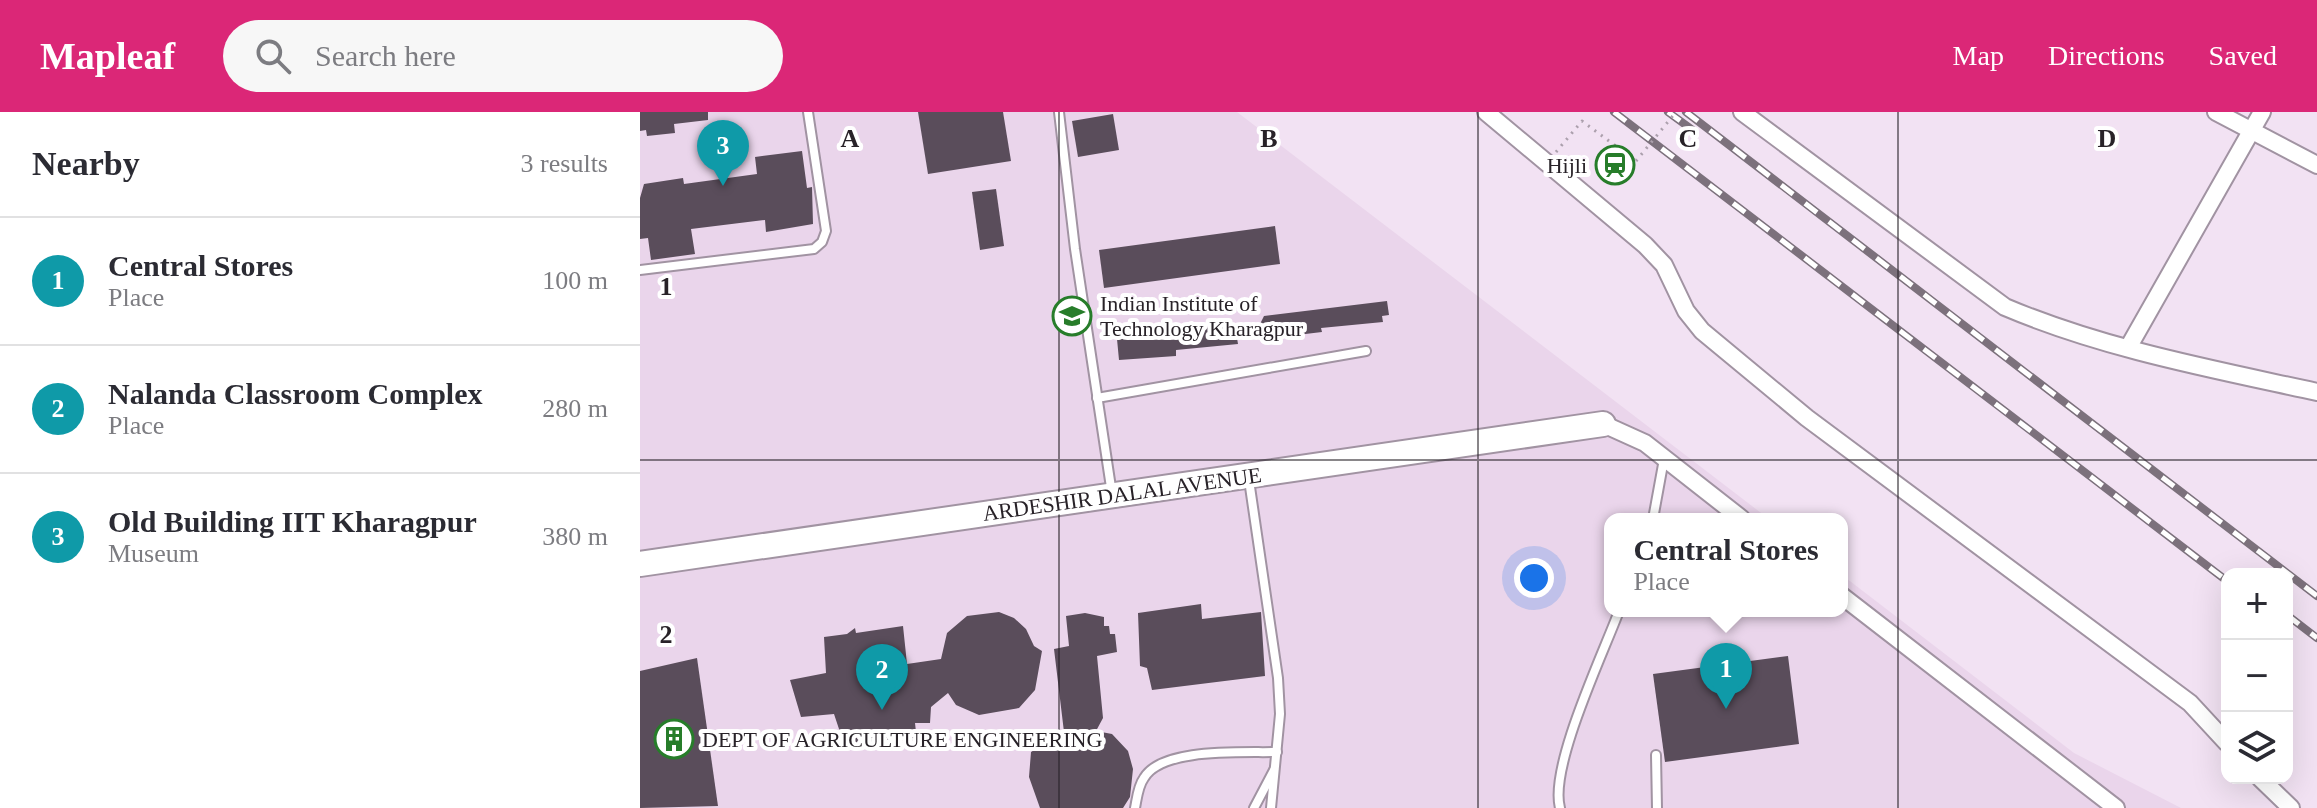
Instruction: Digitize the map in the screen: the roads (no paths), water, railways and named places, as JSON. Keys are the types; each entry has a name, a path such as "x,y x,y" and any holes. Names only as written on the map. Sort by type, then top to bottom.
{"street":[{"path":"1486,112 1645,245 1664,265 1686,311 1702,331 1807,418 2190,703 2221,737"},
{"path":"1742,112 2005,307 2054,328 2317,392"},
{"path":"2216,112 2317,165"},
{"path":"2128,348 2262,112"},
{"path":"1603,424 1645,443 1734,513"},
{"name":"ARDESHIR DALAL AVENUE","path":"640,564 1603,424"},
{"path":"1848,601 2116,808"},
{"path":"2266,784 2291,808"}],"lane":[{"path":"640,270 814,249 822,242 826,231 808,112"},
{"path":"1059,112 1112,495"},
{"path":"1097,398 1366,351"},
{"path":"1654,513 1664,458"},
{"path":"1248,475 1278,678 1277,752 1271,808"},
{"path":"1560,808 1558,782 1565,756 1617,617"},
{"path":"1135,808 1144,777 1163,762 1184,756 1277,752"},
{"path":"1656,755 1657,808"},
{"path":"1254,808 1275,769"}],"railway":[{"path":"1614,112 2221,576"},
{"path":"1668,112 1694,131"},
{"path":"1686,112 2317,596"},
{"path":"2293,620 2317,638"}],"place":[{"name":"Hijli","path":"1615,165"},
{"name":"Old Building IIT Kharagpur","path":"723,186"},
{"name":"Indian Institute of Technology Kharagpur","path":"1072,316"},
{"name":"Central Stores","path":"1726,709"},
{"name":"Nalanda Classroom Complex","path":"882,710"},
{"name":"DEPT OF AGRICULTURE ENGINEERING","path":"674,739"}]}
